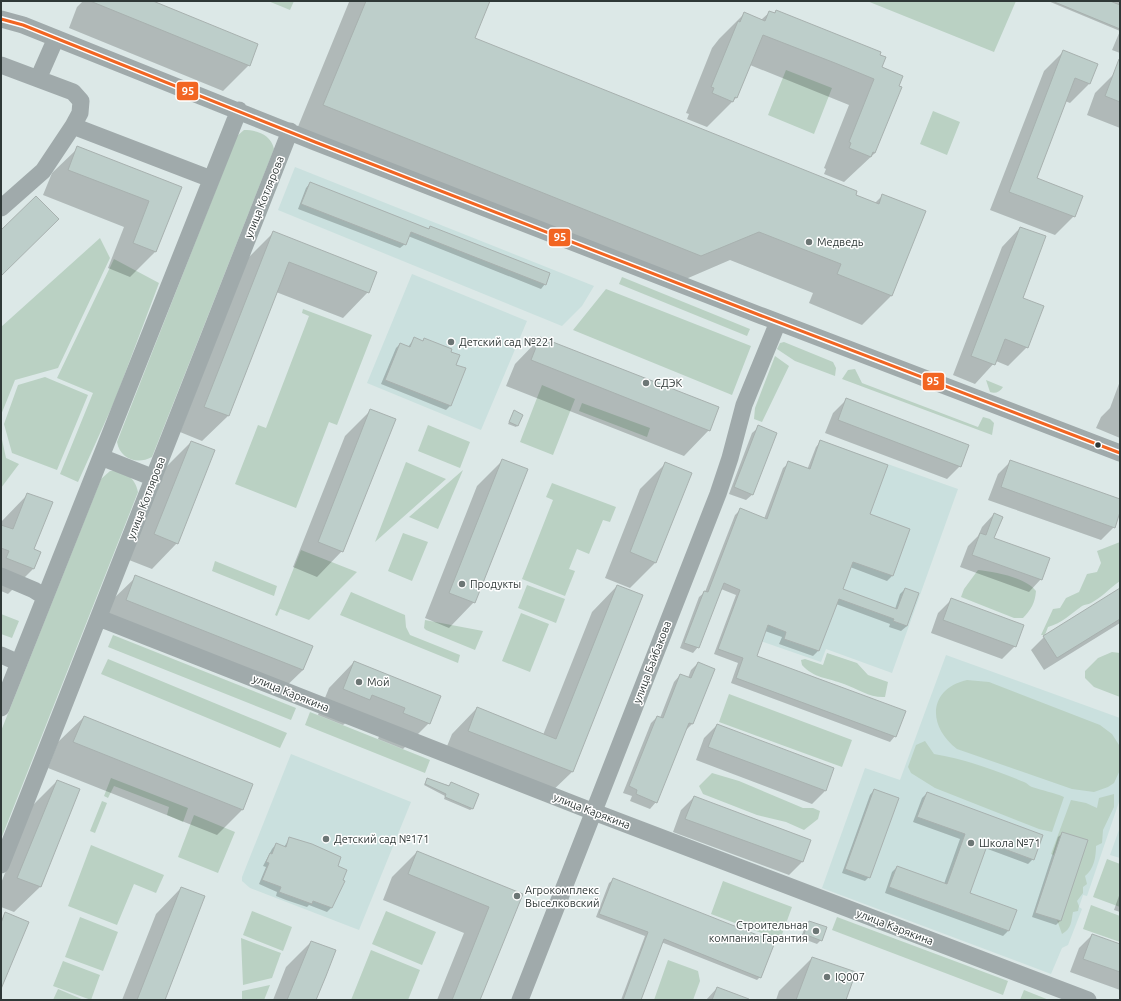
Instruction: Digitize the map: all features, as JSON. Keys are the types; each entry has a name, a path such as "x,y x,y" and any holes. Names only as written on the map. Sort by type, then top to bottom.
{"street":[{"path":"1,13 23,25"},
{"path":"1,19 23,25 778,322 1120,453"},
{"path":"38,79 56,38"},
{"path":"1,65 73,92 81,101 80,113 73,126 43,171 1,208"},
{"path":"1,708 239,110"},
{"path":"73,126 211,179"},
{"name":"улица Котлярова","path":"1,865 290,131"},
{"name":"улица Байбакова","path":"520,1000 718,494 730,458 744,405 778,322"},
{"path":"101,457 154,478"},
{"path":"1,576 34,590 45,597"},
{"name":"улица Карякина","path":"99,618 594,812 1088,1000"},
{"path":"1,655 19,663"}],"shaded area":[{"path":"295,167 594,286 582,306 562,326 278,210"},
{"name":"Детский сад №221","path":"412,274 527,321 481,430 367,383"},
{"path":"820,440 958,489 892,673 826,649 821,662 749,637"},
{"name":"Школа №71","path":"946,655 1120,718 1120,799 1087,896 1083,895 1079,907 1082,909 1068,945 1062,948 1051,974 822,888 865,768 900,780"},
{"name":"Детский сад №171","path":"291,754 411,802 359,930 250,888 242,881 242,877"},
{"path":"1120,827 1120,858 1110,855"}],"green space":[{"path":"268,1 294,1 290,10"},
{"path":"867,1 1016,1 994,52"},
{"path":"786,70 832,88 814,134 768,115"},
{"path":"933,111 960,122 947,155 920,144"},
{"path":"244,130 263,134 270,140 274,149 152,457 141,460 130,459 122,453 117,442 237,136"},
{"path":"100,238 110,258 58,368 15,380 1,415 1,327"},
{"path":"114,259 159,283 115,400 78,482 60,474 93,393 57,378"},
{"path":"622,277 750,329 747,336 619,284"},
{"path":"606,289 751,346 732,395 573,330"},
{"path":"303,309 372,335 337,425 329,422 296,508 235,484 258,425 266,428 309,316 302,313"},
{"path":"784,342 833,362 836,368 835,376 795,361 777,349 780,343"},
{"path":"775,356 789,366 762,422 754,419 755,408"},
{"path":"855,369 862,383 978,427 983,417 990,419 994,423 992,435 842,379 848,370"},
{"path":"45,377 88,395 57,470 12,453 4,424 18,385"},
{"path":"986,380 1003,387 997,392 990,392"},
{"path":"542,385 575,399 553,455 520,442"},
{"path":"582,403 650,428 647,437 579,411"},
{"path":"428,425 470,442 460,468 418,451"},
{"path":"1,435 6,458 19,464 1,488"},
{"path":"406,462 446,479 375,542"},
{"path":"463,470 438,529 409,517"},
{"path":"110,471 120,472 132,479 138,492 1,839 1,731 101,479"},
{"path":"552,483 616,507 610,522 603,520 589,554 577,549 569,569 575,571 565,596 522,579 553,500 546,497"},
{"path":"403,533 428,542 412,581 388,571"},
{"path":"1120,542 1120,581 1095,601 1082,606 1062,621 1048,627 1045,635 1041,635 1053,609 1060,608 1066,598 1079,592 1087,574 1097,572 1101,563 1097,551"},
{"path":"301,550 357,572 309,620 280,609 277,616 275,615"},
{"path":"215,561 277,586 274,596 212,571"},
{"path":"978,570 1009,576 1025,582 1036,591 1032,606 1023,618 1014,618 961,597 964,589"},
{"path":"527,585 565,599 556,623 518,608"},
{"path":"351,592 405,615 406,627 410,635 460,655 458,663 340,615"},
{"path":"521,613 549,624 530,672 502,661"},
{"path":"1,614 19,621 12,638 1,634"},
{"path":"425,620 483,631 475,650 426,630 424,628"},
{"path":"113,635 296,708 291,720 108,647"},
{"path":"1112,652 1120,653 1120,697 1094,687 1085,678 1085,671 1098,658"},
{"path":"827,653 857,663 868,675 888,682 885,697 869,695 844,684 816,675 811,673 802,665 801,660 805,659 823,665"},
{"path":"108,659 287,733 280,748 101,674"},
{"path":"967,680 989,682 1100,725 1112,734 1119,745 1120,770 1114,783 1094,792 1072,789 957,749 947,740 940,730 936,709 939,700 945,691 954,685"},
{"path":"729,694 852,740 842,767 719,722"},
{"path":"310,712 430,760 425,773 305,725"},
{"path":"925,741 934,754 980,765 1024,782 1032,787 1064,797 1052,832 1039,829 935,788 911,773 908,767 916,745"},
{"path":"712,773 739,781 803,808 813,808 820,811 818,819 804,830 786,822 757,815 703,794 699,786"},
{"path":"111,778 188,808 183,822 167,815 169,807 114,786 108,798 104,796"},
{"path":"1114,794 1114,807 1103,830 1102,843 1096,846 1094,862 1091,870 1085,876 1087,884 1083,887 1083,893 1077,901 1079,906 1078,911 1073,912 1069,927 1062,934 1056,917 1077,863 1051,854 1071,800 1086,803 1097,808 1099,798"},
{"path":"102,801 107,803 95,833 90,831"},
{"path":"194,815 235,832 218,873 178,857"},
{"path":"91,845 164,875 156,893 134,884 117,925 68,906"},
{"path":"1107,859 1120,864 1120,907 1093,897"},
{"path":"723,881 792,907 780,940 711,914"},
{"path":"1091,905 1120,916 1120,942 1083,929"},
{"path":"252,911 292,927 283,951 243,935"},
{"path":"386,911 436,932 422,965 372,944"},
{"path":"80,917 118,932 103,971 65,957"},
{"path":"837,917 1008,981 1003,995 832,930"},
{"path":"241,938 281,953 272,978 243,985"},
{"path":"371,950 420,970 408,1000 351,1000"},
{"path":"668,960 698,971 700,981 693,1000 654,1000"},
{"path":"63,961 100,975 91,1000 53,986"},
{"path":"270,985 264,1000 242,1000 242,991"},
{"path":"58,989 84,1000 53,1000"},
{"path":"1024,990 1049,1000 1020,1000"}],"building":[{"path":"90,1 153,1 258,44 250,66"},
{"path":"366,1 490,1 475,38 857,191 856,195 879,204 882,194 926,211 892,296 837,274 841,264 759,232 701,256 323,105"},
{"path":"1052,1 1110,1 1120,5 1120,29"},
{"path":"776,10 881,52 880,55 886,57 882,67 903,76 899,86 902,87 875,153 873,152 871,157 849,148 851,143 849,142 874,79 835,63 763,35 737,98 735,97 733,102 712,93 714,88 711,87 738,21 740,22 744,12 765,21 769,11 775,13"},
{"path":"1063,50 1098,64 1090,84 1075,78 1037,178 1083,196 1075,217 1009,192"},
{"path":"1120,59 1120,102 1105,96"},
{"path":"77,146 182,187 156,252 133,243 149,201 68,170"},
{"path":"310,182 429,229 430,226 550,273 546,285 411,232 406,245 301,204"},
{"path":"36,196 59,219 1,276 1,230"},
{"path":"1020,227 1046,236 1023,298 1044,306 1028,348 1005,339 995,365 971,356"},
{"path":"273,231 377,272 369,293 289,262 229,416 204,407"},
{"path":"414,337 423,341 424,338 452,349 451,352 460,355 456,365 466,368 451,406 385,380 400,343 410,347"},
{"path":"540,337 719,407 710,431 531,360"},
{"path":"846,398 969,445 961,467 838,420"},
{"path":"370,409 396,419 343,552 318,542"},
{"path":"514,410 523,415 518,426 509,422"},
{"path":"758,425 777,433 753,495 734,487"},
{"path":"820,440 888,465 870,514 910,529 893,576 853,562 843,589 897,609 905,588 919,593 907,626 893,621 894,619 839,599 819,651 784,639 786,632 768,625 757,656 906,711 896,737 736,678 743,658 718,649 740,590 724,583 699,648 684,643 704,591 708,592 740,508 767,519 788,461 810,469"},
{"path":"191,441 215,450 178,544 154,534"},
{"path":"502,459 528,469 475,603 449,593"},
{"path":"1010,460 1120,499 1120,512 1115,528 1001,487"},
{"path":"665,462 692,473 656,563 630,552"},
{"path":"27,493 53,502 34,549 41,552 34,569 6,558 9,551 1,548 1,525 13,529"},
{"path":"994,513 1003,517 994,538 1050,558 1042,580 972,555 980,533 986,535"},
{"path":"135,575 313,646 303,670 126,600"},
{"path":"617,585 643,595 573,772 468,731 477,707 556,739"},
{"path":"1120,588 1120,619 1057,658 1043,636"},
{"path":"951,598 1024,625 1016,647 943,620"},
{"path":"354,661 441,696 430,724 403,713 405,708 372,695 370,700 343,689"},
{"path":"698,662 715,669 693,724 689,723 657,803 636,794 637,790 629,786 657,716 663,718 680,674 691,678"},
{"path":"84,716 253,784 243,810 73,742"},
{"path":"717,724 834,768 826,791 708,747"},
{"path":"427,778 449,786 451,782 479,794 473,809 445,797 446,794 425,784"},
{"path":"57,780 80,789 41,887 17,878"},
{"path":"874,789 899,798 870,878 845,869"},
{"path":"927,792 1043,835 1034,860 988,843 970,893 1017,910 1009,931 889,887 897,866 947,884 965,834 917,817"},
{"path":"694,796 811,840 803,862 685,819"},
{"path":"1062,832 1088,840 1061,921 1035,913"},
{"path":"289,837 312,844 341,857 338,866 347,870 343,880 345,881 332,908 313,901 312,904 279,892 281,887 262,880 269,863 266,862 270,853 272,854 276,843 286,847"},
{"path":"417,851 523,894 480,1000 452,1000 489,907 408,874"},
{"path":"613,878 775,942 761,978 664,939 641,1000 623,1000 648,932 599,914"},
{"path":"181,887 205,896 165,1000 137,1000"},
{"path":"5,912 29,922 1,989 1,923"},
{"name":"Строительная компания Гарантия","path":"809,921 827,927 822,941 804,934"},
{"path":"1092,934 1120,944 1120,972 1083,959"},
{"path":"311,941 336,950 326,976 316,1000 287,1000"},
{"path":"812,957 856,972 846,1000 796,1000"},
{"path":"717,987 749,999 712,1000"}],"transit line":[{"name":"95","path":"1,19 23,25 315,142 762,316 1120,453"}],"place":[{"name":"Медведь","path":"809,242"},
{"name":"Детский сад №221","path":"451,342"},
{"name":"СДЭК","path":"646,383"},
{"name":"Продукты","path":"462,584"},
{"name":"Мой","path":"359,682"},
{"name":"Детский сад №171","path":"326,839"},
{"name":"Школа №71","path":"971,843"},
{"name":"Агрокомплекс Выселковский","path":"517,896"},
{"name":"Строительная компания Гарантия","path":"816,931"},
{"name":"IQ007","path":"827,977"}]}
